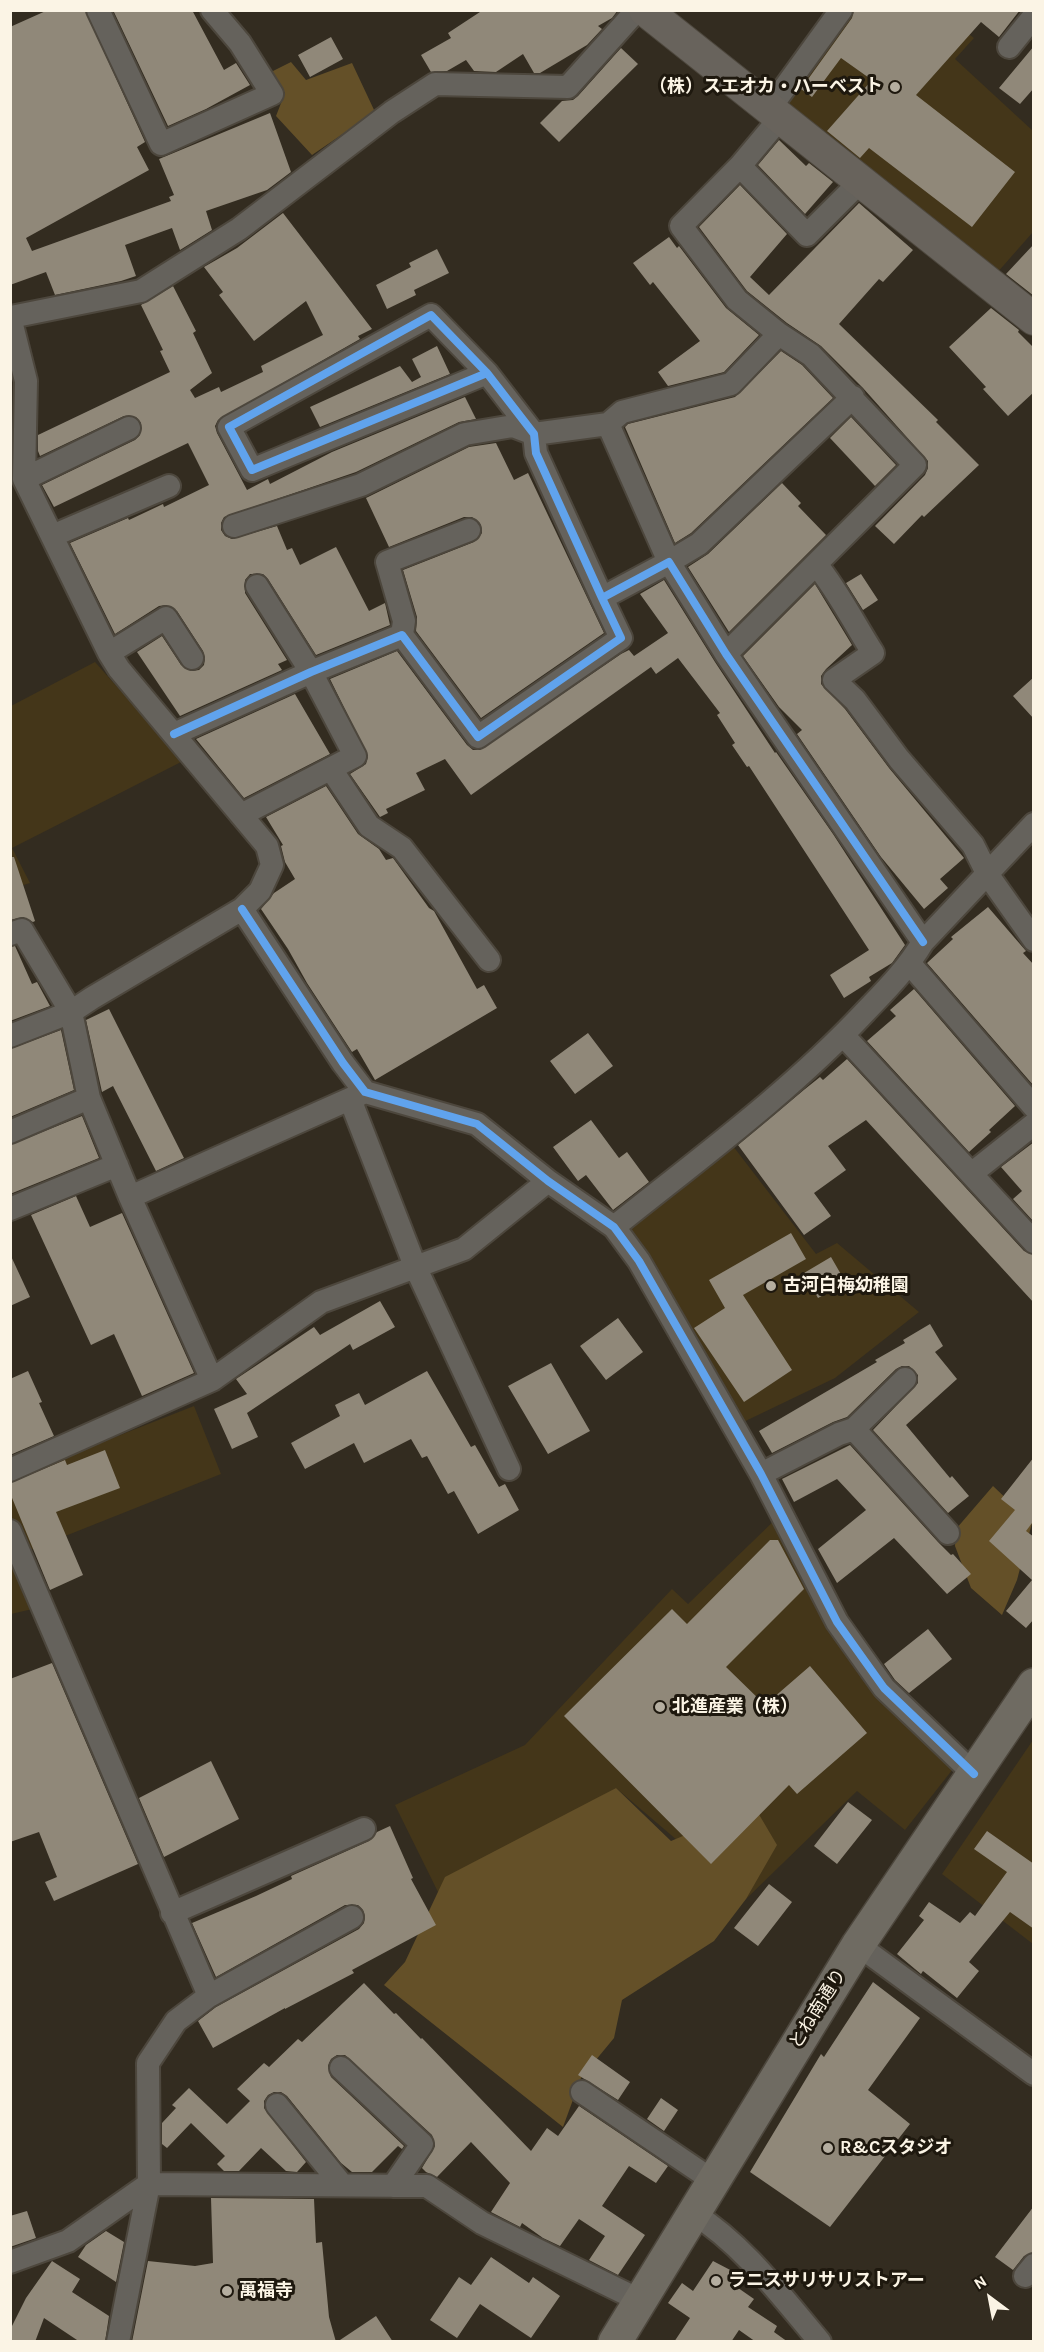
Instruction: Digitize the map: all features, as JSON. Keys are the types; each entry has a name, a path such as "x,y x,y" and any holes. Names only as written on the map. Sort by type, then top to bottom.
{"main road":[{"name":"とね南通り","path":"615,2342 712,2180 858,1945 1034,1685"}],"street":[{"path":"98,10 161,144 272,94 240,43 212,10"},
{"path":"10,1036 71,1012 242,909 260,891 272,865 267,846 119,669 24,479 18,383 10,317 141,291 239,229 392,112 435,84 568,87 637,10"},
{"path":"645,10 1034,319"},
{"path":"726,654 915,465 812,355 779,334 736,300 681,226 740,166 841,10"},
{"path":"1009,47 1034,16"},
{"path":"740,166 807,235 860,182"},
{"path":"470,530 387,562 404,621 402,635 478,737 621,638 536,453 534,434 487,373 431,315 229,427 252,470 487,373"},
{"path":"234,526 361,485 465,435 513,426 534,434 608,424 622,412 731,384 779,334"},
{"path":"602,598 699,544 853,397"},
{"path":"608,424 669,562 726,654 923,942"},
{"path":"24,479 129,428"},
{"path":"52,536 169,486"},
{"path":"816,564 830,580 848,615 873,652 834,680 855,700 899,759 973,845 988,875 1034,940"},
{"path":"241,814 355,756 311,672 257,586"},
{"path":"109,653 166,618 192,657"},
{"path":"174,734 311,672 402,635"},
{"path":"331,769 369,825 402,849 489,960"},
{"path":"614,1227 797,1080 910,964 923,942 1034,824"},
{"path":"242,909 343,1063 357,1096 415,1266 509,1469"},
{"path":"10,934 22,930 71,1012 89,1098 130,1197 212,1380"},
{"path":"910,964 1034,1107"},
{"path":"843,1035 1034,1242"},
{"path":"130,1197 357,1096 477,1124 548,1181 614,1227 639,1261 761,1474 837,1622 884,1688 974,1774"},
{"path":"10,1132 89,1098"},
{"path":"971,1174 1034,1124"},
{"path":"10,1209 117,1165"},
{"path":"10,1470 212,1380 321,1302 464,1249 548,1181"},
{"path":"761,1474 839,1434 854,1429 905,1379"},
{"path":"854,1429 948,1533"},
{"path":"10,1531 209,1996"},
{"path":"172,1913 364,1829"},
{"path":"117,2342 149,2184 148,2063 176,2021 209,1996 352,1917"},
{"path":"858,1945 1034,2074"},
{"path":"341,2068 422,2144 393,2186"},
{"path":"582,2091 712,2180"},
{"path":"277,2104 342,2185"},
{"path":"10,2262 68,2241 149,2184 427,2186 482,2223 639,2300"},
{"path":"693,2213 714,2226 739,2248 820,2342"}],"shaded area":[{"path":"846,11 938,11 974,38 955,59 1033,131 1033,232 996,274 776,99"},
{"path":"291,62 306,80 352,63 375,112 312,155 276,116 285,93 269,73"},
{"path":"95,662 183,761 12,848 30,883 11,889 11,706"},
{"name":"古河白梅幼稚園","path":"726,1137 816,1254 837,1243 919,1312 835,1378 733,1427 614,1227"},
{"path":"194,1406 221,1474 20,1554 11,1529 11,1478"},
{"path":"993,1486 1032,1523 1017,1580 1002,1615 971,1588 955,1546 956,1529"},
{"path":"781,1514 837,1622 960,1760 905,1830 857,1791 746,1899 616,1788 438,1892 395,1805 525,1745 672,1589 688,1604"},
{"path":"10,1547 37,1608 11,1614 10,1614"},
{"path":"1033,1740 1033,1944 942,1874"},
{"path":"616,1788 671,1841 754,1806 777,1845 746,1899 714,1941 622,2000 614,2038 581,2078 563,2127 384,1985 405,1962 445,1877"}],"building":[{"path":"48,10 85,10 145,142 137,147 149,170 26,238 32,251 171,201 169,197 174,195 159,159 270,113 291,172 267,190 206,211 212,230 180,250 172,228 125,245 136,276 55,295 46,272 10,285 10,27"},
{"path":"113,10 192,10 224,70 236,63 250,85 168,126"},
{"path":"483,10 618,10 612,18 598,26 602,29 587,45 540,73 534,73 523,54 496,72 474,71 466,60 447,71 431,72 421,55 451,38 448,33"},
{"path":"854,10 1020,10 999,37 981,22 916,95 1015,172 972,227 869,148 860,158 827,131 872,80 841,58 812,97 801,89 852,18"},
{"path":"331,37 343,59 310,77 298,55"},
{"path":"1034,46 1034,88 1020,104 999,88"},
{"path":"621,48 638,64 559,142 540,123 562,101 573,100 578,96"},
{"path":"779,140 806,166 809,163 833,182 805,214 758,165"},
{"path":"740,185 787,234 750,277 769,295 859,203 913,250 883,282 879,279 839,324 938,420 936,422 979,465 924,517 922,515 894,544 875,526 925,475 928,461 863,388 821,346 787,323 747,291 699,227"},
{"path":"283,213 372,329 358,336 360,339 218,420 215,426 217,433 247,490 268,479 270,484 332,452 465,397 476,419 459,422 356,472 224,517 221,530 225,536 232,539 277,526 287,550 292,548 300,565 336,547 369,611 385,603 390,625 316,655 268,579 263,574 250,574 245,580 245,593 287,660 278,664 282,670 180,716 137,652 162,636 181,665 192,671 199,670 204,665 203,651 177,611 166,605 159,606 115,634 70,543 163,504 164,507 209,485 188,443 54,507 42,485 135,440 140,435 141,423 136,417 124,416 40,456 38,435 170,372 160,351 163,350 141,305 173,286 196,331 193,333 212,373 190,390 195,398 219,387 221,392 263,372 261,366 323,335 306,301 254,341 219,295 223,292 204,267 237,248"},
{"path":"669,237 677,248 679,246 726,308 759,335 724,372 668,386 658,372 700,341 653,282 650,285 633,263"},
{"path":"1034,244 1034,296 1006,274"},
{"path":"437,249 449,273 414,290 416,295 387,309 376,285 411,267 409,263"},
{"path":"991,308 1019,330 1018,332 1034,348 1034,392 1008,416 983,389 986,387 949,347"},
{"path":"437,346 450,374 320,427 310,407 400,366 412,382 421,377 412,359"},
{"path":"781,351 802,365 833,398 691,533 675,543 625,427 628,424 735,397"},
{"path":"851,417 896,465 875,486 830,438"},
{"path":"496,443 514,480 528,473 604,633 481,718 416,631 417,617 403,570 474,542 482,533 481,525 472,517 464,517 389,547 366,498 469,447"},
{"path":"782,483 801,503 798,506 826,535 729,632 688,567 708,554"},
{"path":"861,574 878,600 863,610 846,583"},
{"path":"664,580 775,753 833,834 905,945 892,963 869,977 871,981 844,998 830,975 869,950 749,766 747,767 732,745 735,743 717,715 720,713 678,658 656,674 651,667 471,795 445,759 416,773 425,790 386,809 388,813 380,817 350,774 366,764 368,756 330,679 397,651 467,745 473,750 480,750 621,654 629,650 634,656 668,633 640,594"},
{"path":"815,584 852,645 826,669 821,676 821,684 845,709 889,768 964,858 940,879 948,888 924,909 881,857 797,734 802,730 779,707 743,656"},
{"path":"1034,677 1034,719 1013,696"},
{"path":"295,694 330,754 244,798 196,739"},
{"path":"326,786 358,834 379,849 386,860 393,858 429,908 434,911 477,989 484,985 497,1008 375,1080 357,1049 352,1052 261,909 274,893 295,879 285,862 281,846 283,845 266,817"},
{"path":"10,857 14,857 35,921 33,922 23,917 10,920"},
{"path":"988,907 1026,951 1023,953 1034,965 1034,1086 927,963 953,939 951,937"},
{"path":"15,946 32,984 37,982 50,1006 10,1021 10,947"},
{"path":"914,989 1015,1106 969,1152 867,1041 896,1016 890,1010"},
{"path":"109,1009 184,1158 156,1171 113,1086 102,1092 86,1020"},
{"path":"61,1030 74,1090 10,1117 10,1049"},
{"path":"588,1033 613,1066 575,1094 550,1061"},
{"path":"847,1059 1024,1251 1034,1255 1034,1303 866,1120 828,1146 846,1170 814,1193 831,1216 804,1235 738,1145 820,1077 823,1080"},
{"path":"82,1116 99,1158 10,1194 10,1145"},
{"path":"591,1120 619,1158 627,1152 649,1182 613,1210 586,1175 578,1181 553,1147"},
{"path":"1034,1142 1034,1222 1013,1199 1022,1191 1001,1167"},
{"path":"76,1196 90,1227 122,1213 194,1373 142,1396 114,1334 91,1345 31,1215"},
{"path":"791,1233 806,1259 743,1295 792,1370 744,1402 694,1328 725,1308 709,1280"},
{"path":"10,1254 30,1297 10,1306"},
{"path":"831,1257 846,1283 818,1298 804,1273"},
{"path":"380,1301 395,1327 353,1350 350,1344 247,1413 258,1437 232,1449 214,1409 247,1394 236,1379 314,1327 320,1335"},
{"path":"618,1318 643,1352 606,1380 580,1346"},
{"path":"930,1324 943,1346 935,1352 957,1379 906,1425 950,1478 952,1476 969,1496 948,1513 873,1430 918,1383 918,1375 909,1366 896,1369 847,1417 772,1453 759,1431 877,1362 875,1360 905,1343 903,1340"},
{"path":"551,1363 590,1431 548,1454 508,1386"},
{"path":"28,1371 54,1436 10,1455 10,1379"},
{"path":"427,1371 471,1447 475,1445 499,1487 505,1484 519,1510 478,1534 454,1491 448,1494 427,1456 422,1458 411,1439 364,1463 354,1443 305,1469 291,1443 340,1416 335,1405 359,1393 365,1405"},
{"path":"850,1445 938,1542 951,1555 953,1554 971,1574 947,1594 894,1538 837,1583 818,1549 866,1510 837,1479 794,1502 782,1479"},
{"path":"105,1450 120,1488 56,1512 83,1575 50,1590 10,1493 10,1483 65,1460 67,1465"},
{"path":"1034,1457 1034,1525 1032,1523 1026,1531 1034,1537 1034,1619 1026,1628 1006,1611 1032,1580 989,1541 1015,1510 1001,1499"},
{"name":"北進産業（株）","path":"770,1540 778,1540 804,1589 726,1667 765,1705 810,1666 867,1733 797,1794 789,1785 711,1864 564,1716 672,1609 687,1624"},
{"path":"928,1629 952,1659 909,1693 895,1680 884,1664"},
{"path":"52,1663 138,1864 54,1901 45,1882 57,1877 39,1832 10,1842 10,1679"},
{"path":"211,1761 239,1819 164,1857 139,1798"},
{"path":"848,1802 872,1820 837,1864 814,1846"},
{"path":"390,1826 413,1878 411,1879 436,1925 352,1970 354,1973 213,2048 198,2021 216,2007 359,1929 365,1917 358,1905 345,1905 216,1977 192,1923 292,1879 291,1876 369,1841 377,1832"},
{"path":"987,1831 1034,1864 1034,1929 1010,1912 969,1962 979,1971 957,1998 923,1971 921,1974 897,1954 924,1920 919,1916 929,1902 960,1923 970,1912 975,1916 1007,1872 974,1849"},
{"path":"769,1884 792,1902 758,1946 734,1928"},
{"name":"R&Cスタジオ","path":"873,1982 920,2018 868,2090 910,2124 830,2227 750,2172 821,2054 824,2057"},
{"path":"364,1983 394,2014 396,2013 422,2038 531,2151 547,2128 558,2136 579,2106 668,2166 656,2183 629,2166 602,2206 645,2235 618,2275 589,2260 605,2236 579,2219 560,2246 543,2238 522,2223 520,2227 491,2212 510,2183 471,2142 437,2177 426,2172 422,2168 435,2146 432,2135 345,2055 337,2055 331,2059 328,2066 331,2077 404,2146 402,2149 398,2146 372,2172 352,2172 341,2163 287,2096 281,2092 268,2095 264,2101 264,2108 306,2162 297,2172 286,2171 261,2148 239,2171 224,2171 217,2164 225,2156 191,2123 167,2148 162,2144 162,2123 176,2108 172,2105 189,2088 227,2124 250,2101 237,2089 264,2063 269,2067 298,2039 302,2042"},
{"path":"592,2055 630,2082 618,2100 578,2075"},
{"path":"661,2098 678,2110 664,2131 647,2119"},
{"name":"萬福寺","path":"211,2198 314,2199 316,2243 322,2242 329,2317 336,2342 132,2342 148,2261 195,2266 213,2263"},
{"path":"1034,2206 1034,2252 1024,2256 1013,2270 995,2257"},
{"path":"27,2211 36,2238 10,2247 10,2216"},
{"path":"106,2231 124,2242 116,2282 78,2257 86,2245"},
{"path":"491,2257 529,2283 533,2277 560,2296 531,2338 480,2304 457,2338 430,2320 459,2277 471,2285"},
{"path":"52,2261 80,2279 72,2292 109,2316 105,2342 80,2342 44,2318 35,2342 10,2342 10,2330 26,2298"},
{"path":"713,2261 736,2273 731,2283 754,2299 748,2307 777,2326 774,2332 788,2342 756,2342 739,2330 731,2342 674,2342 690,2318 668,2303 682,2283 693,2291"},
{"path":"376,2316 393,2342 337,2342"}],"cycle path":[{"path":"487,373 252,470 229,427 431,315 487,373 534,434 536,453 602,598"},
{"path":"174,734 311,672 402,635 478,737 621,638 602,598 669,562 726,654 923,942"},
{"path":"242,909 343,1063 365,1092 477,1124 548,1181 614,1227 639,1261 761,1474 837,1622 884,1688 974,1774"}],"place":[{"name":"（株）スエオカ・ハーベスト","path":"895,87"},
{"name":"古河白梅幼稚園","path":"771,1286"},
{"name":"北進産業（株）","path":"660,1707"},
{"name":"R&Cスタジオ","path":"828,2148"},
{"name":"ラニスサリサリストアー","path":"716,2281"},
{"name":"萬福寺","path":"227,2291"}]}
